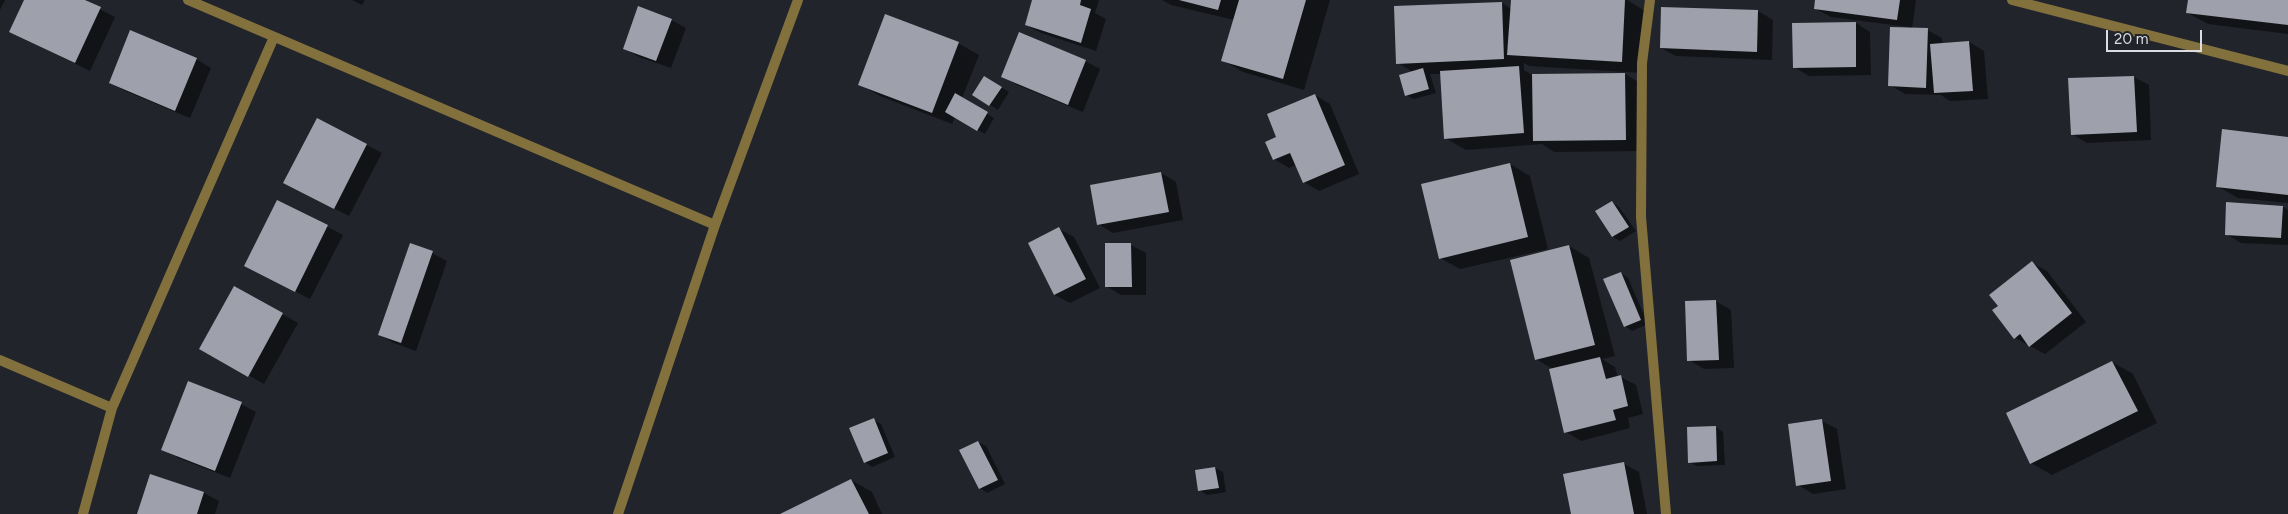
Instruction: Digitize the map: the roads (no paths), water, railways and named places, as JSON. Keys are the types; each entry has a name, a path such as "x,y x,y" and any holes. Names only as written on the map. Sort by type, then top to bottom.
{"street":[{"path":"188,0 715,225"},
{"path":"618,514 715,225 798,0"},
{"path":"1650,0 1642,63 1641,217 1666,514"},
{"path":"2012,0 2288,70"},
{"path":"83,514 112,408 274,37"},
{"path":"0,360 112,408"}]}
